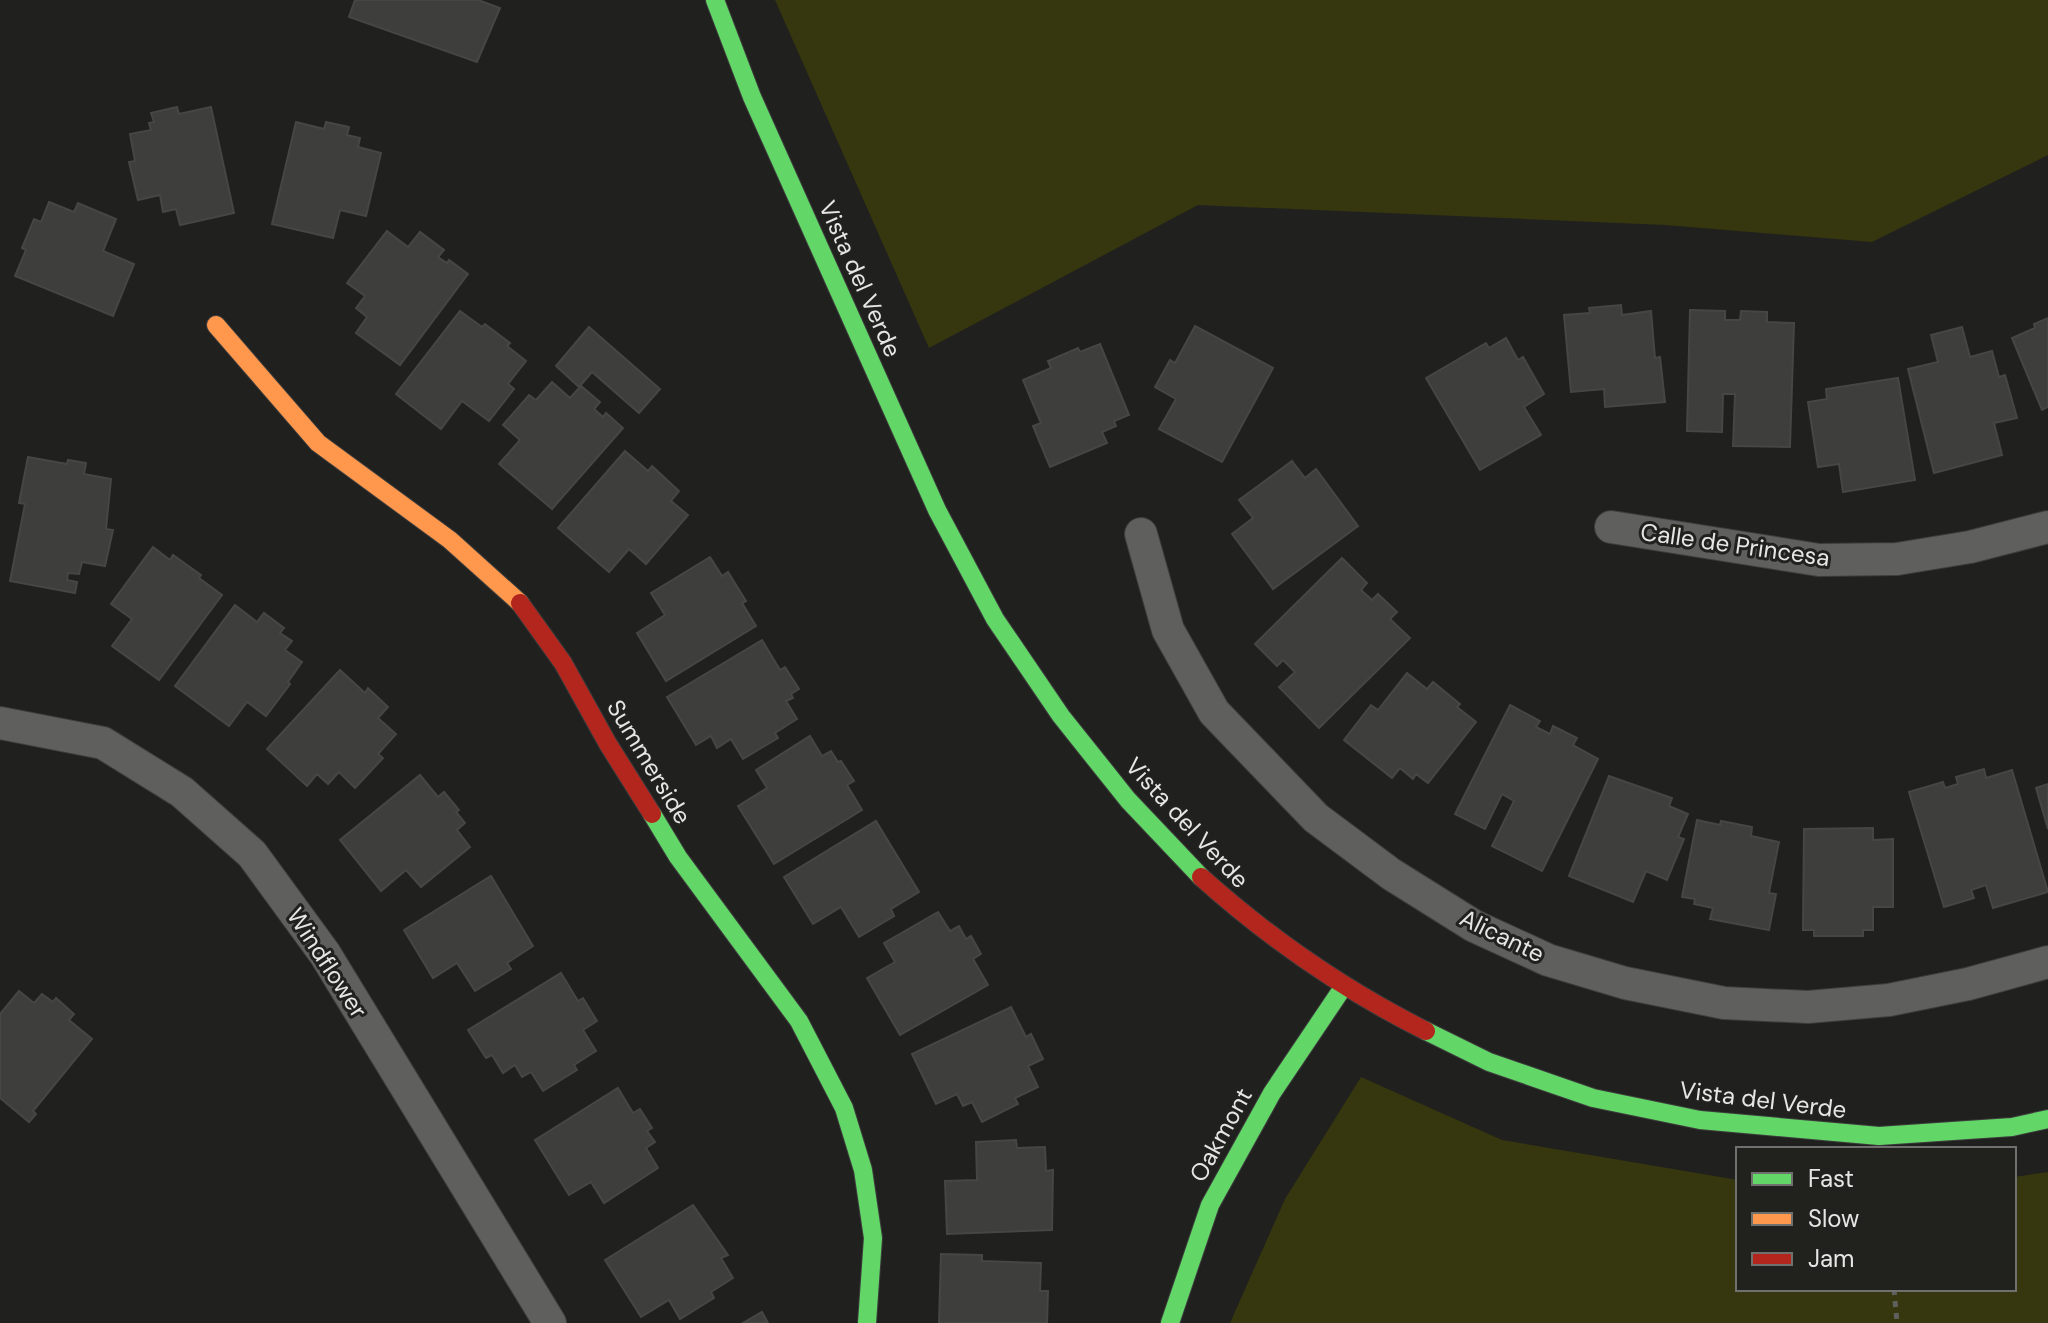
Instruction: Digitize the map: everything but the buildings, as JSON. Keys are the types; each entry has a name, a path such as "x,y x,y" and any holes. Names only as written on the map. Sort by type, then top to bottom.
{"street":[{"name":"Vista del Verde","path":"715,0 752,97 937,510 995,619 1061,716 1128,800 1185,862 1244,916 1344,986 1489,1062 1593,1098 1700,1120 1879,1136 2012,1127 2048,1119"},
{"name":"Summerside","path":"216,325 318,443 450,540 516,597 563,663 608,744 678,857 799,1021 844,1108 863,1170 873,1238 867,1323"},
{"name":"Calle de Princesa","path":"1611,527 1819,560 1897,559 1970,547 2048,527"},
{"name":"Alicante","path":"1141,534 1168,630 1214,712 1316,818 1391,874 1474,926 1561,964 1625,983 1724,1003 1808,1007 1889,1000 1968,984 2048,962"},
{"name":"Windflower","path":"0,723 103,743 182,792 252,854 325,954 550,1323"},
{"name":"Oakmont","path":"1170,1323 1210,1205 1272,1093 1344,986"}],"path":[{"path":"1894,1291 1897,1323"}],"shaded area":[{"path":"775,0 2048,0 2048,155 1872,242 1665,225 1198,205 929,348"},
{"path":"1361,1077 1502,1140 1736,1180 1736,1291 2016,1291 2016,1177 2048,1172 2048,1323 1230,1323 1285,1199"}],"traffic: fast":[{"path":"715,0 752,97 937,510 995,619 1061,716 1128,800 1201,877"},
{"path":"652,814 678,857 799,1021 844,1108 863,1170 873,1238 867,1323"},
{"path":"1170,1323 1210,1205 1272,1093 1344,986"},
{"path":"1426,1031 1489,1062 1593,1098 1700,1120 1879,1136 2012,1127 2048,1119"}],"traffic: slow":[{"path":"216,325 318,443 450,540 520,603"}],"traffic: jam":[{"path":"520,603 563,663 652,814"},
{"path":"1201,877 1308,962 1426,1031"}]}
